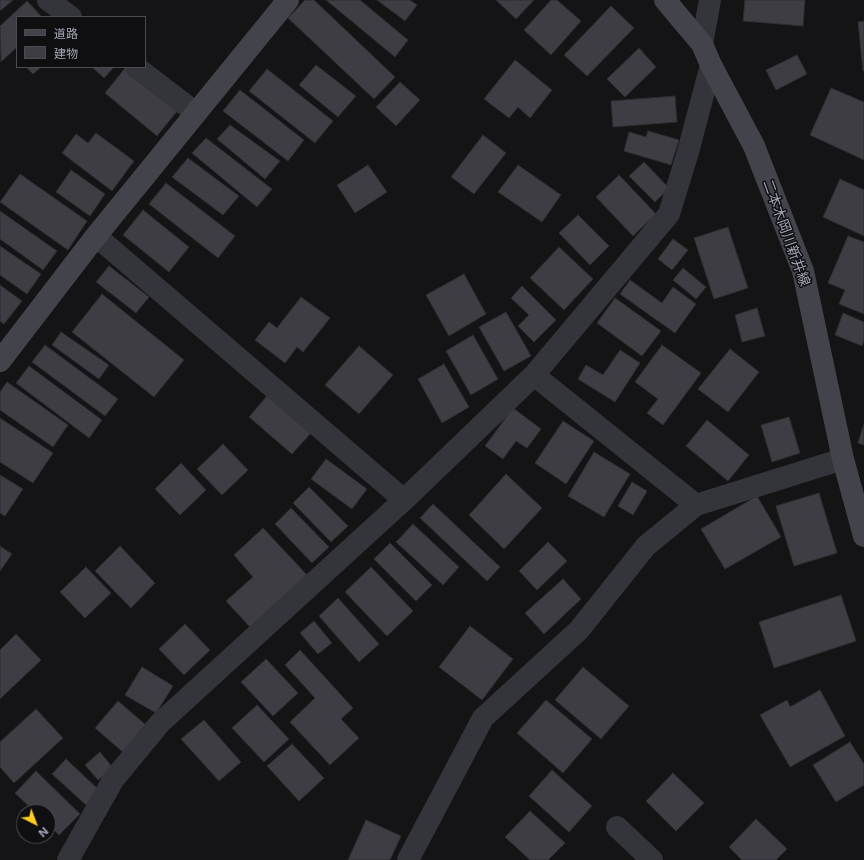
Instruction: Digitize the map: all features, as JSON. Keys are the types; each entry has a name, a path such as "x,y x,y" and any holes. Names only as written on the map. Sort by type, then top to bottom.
{"main road":[{"path":"0,361 96,236 288,0"},
{"name":"二本木岡川新井線","path":"665,0 702,44 711,65 754,146 803,271 843,459 858,490 864,536"}],"street":[{"path":"48,0 70,16"},
{"path":"702,44 710,0"},
{"path":"68,860 113,780 160,724 404,500 534,376 669,214 688,152 711,65"},
{"path":"137,68 196,113"},
{"path":"96,236 404,500"},
{"path":"534,376 696,505"},
{"path":"408,860 483,718 579,630 646,546 696,505 843,459"},
{"path":"617,826 652,860"}],"building":[{"path":"0,0 13,0 0,11"},
{"path":"305,0 314,0 395,77 374,99 288,18"},
{"path":"326,0 360,0 408,40 395,57"},
{"path":"377,0 410,0 417,5 405,21"},
{"path":"496,0 534,0 516,19"},
{"path":"551,0 557,0 581,21 551,55 524,30"},
{"path":"745,0 805,0 803,26 743,21"},
{"path":"27,1 41,16 16,16 16,48 1,62 0,26"},
{"path":"611,6 634,28 587,76 564,55"},
{"path":"864,21 864,71 863,71 858,22"},
{"path":"639,48 656,67 625,97 607,79"},
{"path":"797,55 807,74 776,90 766,70"},
{"path":"515,60 552,90 530,118 518,107 509,118 484,99"},
{"path":"316,65 356,96 338,117 299,85"},
{"path":"27,68 40,68 33,74"},
{"path":"93,68 113,68 104,78"},
{"path":"125,68 127,68 178,110 157,136 105,93"},
{"path":"267,69 333,121 315,143 249,91"},
{"path":"400,82 420,100 396,126 376,107"},
{"path":"831,88 864,102 864,160 810,135"},
{"path":"240,90 304,140 288,161 223,111"},
{"path":"675,96 677,122 613,127 611,101"},
{"path":"230,125 280,161 265,179 217,139"},
{"path":"648,131 679,140 671,165 624,151 629,132 646,137"},
{"path":"96,133 134,161 112,191 62,153 76,134 88,143"},
{"path":"483,135 506,153 474,194 451,177"},
{"path":"206,138 272,189 257,207 192,153"},
{"path":"188,158 239,196 223,215 172,177"},
{"path":"644,162 669,188 655,202 629,176"},
{"path":"368,165 387,192 355,213 337,185"},
{"path":"518,165 561,195 542,222 498,192"},
{"path":"71,170 105,194 90,216 56,192"},
{"path":"20,174 87,221 68,250 0,202"},
{"path":"619,175 656,214 633,236 596,197"},
{"path":"840,179 864,190 864,236 823,217"},
{"path":"166,183 235,236 218,258 149,204"},
{"path":"143,210 189,247 169,272 123,235"},
{"path":"0,211 57,251 43,270 0,239"},
{"path":"578,215 609,246 590,265 559,233"},
{"path":"728,227 748,288 714,299 694,238"},
{"path":"848,236 864,242 864,314 839,304 845,290 828,283"},
{"path":"673,239 688,250 672,270 658,259"},
{"path":"0,246 41,274 27,294 0,275"},
{"path":"559,247 593,279 564,310 530,278"},
{"path":"109,266 149,297 136,313 96,282"},
{"path":"683,268 706,287 696,299 673,280"},
{"path":"464,274 486,314 449,336 426,295"},
{"path":"630,280 662,303 673,287 696,304 675,333 620,294"},
{"path":"0,285 22,301 4,324 0,321"},
{"path":"522,286 556,320 534,342 518,326 529,315 511,298"},
{"path":"102,294 184,360 154,397 72,332"},
{"path":"301,297 330,318 303,352 297,347 285,363 255,340 269,322 277,328"},
{"path":"615,298 661,331 642,356 597,323"},
{"path":"757,308 765,336 742,342 735,315"},
{"path":"506,312 531,356 504,371 479,327"},
{"path":"843,313 864,322 864,340 862,346 835,335"},
{"path":"61,332 109,365 99,379 52,345"},
{"path":"473,335 498,379 471,395 446,351"},
{"path":"45,345 118,399 105,416 32,362"},
{"path":"662,345 701,373 663,425 647,413 658,399 635,382"},
{"path":"359,346 393,375 359,414 325,385"},
{"path":"730,349 759,372 728,412 698,389"},
{"path":"620,350 640,363 615,402 578,379 586,365 603,375"},
{"path":"444,364 469,407 442,423 418,379"},
{"path":"29,366 102,420 89,438 16,383"},
{"path":"7,382 68,425 53,447 0,410 0,392"},
{"path":"267,396 311,433 292,454 249,417"},
{"path":"513,408 541,429 527,448 516,441 503,459 485,446"},
{"path":"789,417 800,453 772,462 761,425"},
{"path":"0,418 53,453 33,483 0,462"},
{"path":"707,420 749,455 728,481 686,446"},
{"path":"563,421 594,441 566,484 535,463"},
{"path":"864,424 864,445 858,443"},
{"path":"223,444 248,470 222,495 197,469"},
{"path":"594,452 630,474 604,517 568,496"},
{"path":"326,459 367,489 352,509 311,479"},
{"path":"181,463 206,490 180,515 155,489"},
{"path":"506,474 542,508 504,549 469,515"},
{"path":"0,475 23,489 5,516 0,513"},
{"path":"632,482 647,491 633,515 618,506"},
{"path":"309,487 348,526 331,542 293,503"},
{"path":"819,493 837,553 794,566 776,506"},
{"path":"757,496 781,537 725,569 701,529"},
{"path":"433,504 500,567 487,581 420,518"},
{"path":"291,508 329,547 312,563 275,524"},
{"path":"413,524 459,567 443,585 396,542"},
{"path":"263,528 307,575 250,627 226,601 253,577 234,555"},
{"path":"548,542 567,561 537,590 519,571"},
{"path":"390,543 432,585 416,601 374,559"},
{"path":"0,546 12,554 0,571"},
{"path":"120,546 155,583 131,608 95,571"},
{"path":"86,567 111,593 85,618 60,592"},
{"path":"371,567 413,611 387,636 345,592"},
{"path":"563,579 581,599 544,634 525,613"},
{"path":"841,595 856,641 774,668 759,622"},
{"path":"338,598 379,644 359,662 319,616"},
{"path":"314,621 332,643 318,654 300,633"},
{"path":"185,624 210,650 184,675 159,649"},
{"path":"470,626 513,659 482,700 439,667"},
{"path":"16,634 41,660 0,699 0,650"},
{"path":"300,650 353,708 341,719 359,738 330,765 290,722 315,698 285,665"},
{"path":"266,659 298,693 273,716 241,682"},
{"path":"142,667 173,686 156,713 125,695"},
{"path":"583,667 629,706 601,739 555,700"},
{"path":"820,690 845,736 790,767 760,715 787,700 790,707"},
{"path":"546,700 592,739 563,773 517,733"},
{"path":"118,701 147,726 124,753 95,728"},
{"path":"257,705 289,739 264,762 232,728"},
{"path":"36,709 63,738 14,783 0,767 0,742"},
{"path":"204,720 241,762 219,781 181,739"},
{"path":"850,742 864,764 864,785 836,802 813,765"},
{"path":"292,744 324,778 299,801 267,766"},
{"path":"100,752 113,768 98,780 85,765"},
{"path":"66,759 99,790 86,805 52,774"},
{"path":"552,770 592,806 569,832 529,796"},
{"path":"36,771 80,814 59,835 56,832 56,804 27,804 15,793"},
{"path":"673,773 704,803 676,831 646,801"},
{"path":"530,811 565,843 548,860 530,860 505,837"},
{"path":"756,819 787,849 776,860 742,860 729,847"},
{"path":"366,820 401,836 390,860 348,860"}]}
